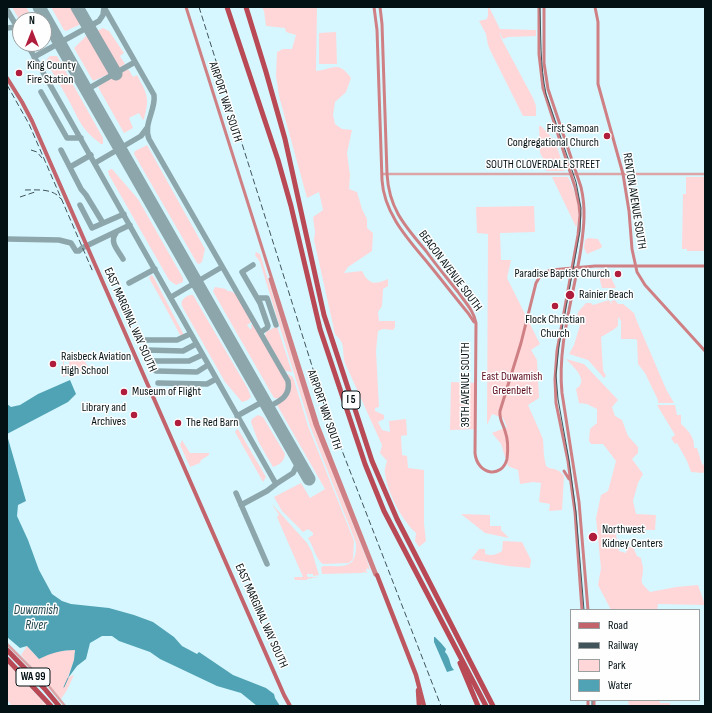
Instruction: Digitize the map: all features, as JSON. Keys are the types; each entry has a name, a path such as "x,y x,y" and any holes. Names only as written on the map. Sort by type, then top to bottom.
{"highway":[{"name":"I 5","path":"227,7 280,166 320,329 365,464 384,511 486,706"},
{"name":"I 5","path":"246,7 285,139 326,322 372,461 397,519 493,706"},
{"path":"376,575 416,675 420,690 421,706"},
{"path":"376,575 418,690 421,706"},
{"path":"449,634 478,706"},
{"name":"WA 99","path":"7,650 44,688 59,706"},
{"name":"WA 99","path":"7,659 51,706"},
{"path":"488,695 497,706"}],"main road":[{"name":"AIRPORT WAY SOUTH","path":"186,7 262,249 264,260 315,425 376,575"},
{"name":"BEACON AVENUE SOUTH","path":"374,7 377,30 382,174 383,190 386,202 394,219 475,324"},
{"name":"BEACON AVENUE SOUTH","path":"380,7 383,31 387,174 390,196 401,220 470,308 474,316 475,324"},
{"path":"539,7 539,59 543,88 577,193 580,215 578,235 557,351 555,379 556,403 571,482 576,522 582,609"},
{"path":"544,7 544,63 548,89 583,192 585,213 580,258 563,347 560,376 578,493 588,609"},
{"name":"RENTON AVENUE SOUTH","path":"595,7 598,22 598,84 623,174 635,266 645,285 705,351"},
{"name":"EAST MARGINAL WAY SOUTH","path":"7,78 32,121 289,705"},
{"path":"580,258 584,263 590,266"},
{"path":"571,268 590,266 705,266"},
{"name":"39TH AVENUE SOUTH","path":"475,324 476,461 481,468 492,472 500,469 504,465 507,458 507,441 505,430 500,420 500,411 521,343 536,285 541,276 551,270 571,268"},
{"path":"564,471 571,482"}],"street":[{"name":"SOUTH CLOVERDALE STREET","path":"382,174 705,174"},
{"path":"7,644 48,685 65,706"}],"green space":[{"path":"12,7 26,7 29,12 15,12"},
{"path":"51,7 71,7 81,24 66,31 64,30"},
{"path":"262,7 317,7 316,71 339,67 347,72 351,78 346,92 335,102 333,115 335,124 342,129 352,130 347,153 350,175 349,189 357,192 362,209 367,219 367,228 373,233 372,251 348,267 344,273 362,271 367,279 376,283 388,279 388,286 383,289 382,306 378,312 379,321 395,321 395,327 393,330 383,329 378,331 376,351 379,407 375,408 375,411 384,415 384,419 378,422 382,430 390,432 389,421 406,419 407,435 401,436 402,455 407,456 408,468 424,470 424,524 426,541 419,547 415,541 416,533 406,521 392,497 386,480 385,467 387,461 380,453 382,445 345,363 341,341 335,334 314,240 315,232 313,217 323,210 319,192 307,198 279,96 276,76 277,52 283,49 292,49 296,35 286,32 285,28 266,26"},
{"path":"488,7 500,29 536,30 536,36 508,37 503,39 499,31 502,40 533,98 536,106 536,116 523,116 490,50 486,34 479,21 487,19"},
{"path":"103,28 109,31 124,53 120,56 125,64 119,68 97,31"},
{"path":"336,32 337,64 319,64 319,33"},
{"path":"87,35 109,74 93,81 74,48"},
{"path":"50,56 57,56 103,138 103,144 101,144 84,129 46,62"},
{"path":"125,69 129,70 133,77 137,75 145,91 147,106 144,119 143,120 139,113 129,118 133,128 124,133 98,87 111,77 112,79 122,73"},
{"path":"539,126 541,126 555,141 565,171 546,171 546,164 540,153"},
{"path":"147,145 205,249 202,262 199,264 197,263 134,154 135,151"},
{"path":"111,169 138,199 183,278 183,282 176,285 169,280 109,175 108,171"},
{"path":"552,177 568,177 577,202 579,215 576,227"},
{"path":"686,177 705,177 705,251 687,251 687,249 682,249 683,194 686,194"},
{"name":"East Duwamish Greenbelt","path":"534,206 535,232 500,233 501,260 511,260 507,278 540,344 531,350 537,360 539,398 528,405 543,439 546,466 561,472 564,476 562,510 549,511 550,504 539,502 541,483 533,482 520,484 518,470 508,466 501,444 492,433 507,427 503,418 492,414 487,425 488,234 477,233 476,207"},
{"path":"588,238 598,239 602,246 601,248 587,254 584,248 585,240"},
{"path":"256,252 260,254 314,426 367,560 370,570 367,568 366,571 368,573 322,574 321,567 343,566 352,562 356,552 356,543 310,426 260,262 255,255"},
{"path":"597,269 607,269 616,288 602,288"},
{"path":"151,275 153,276 184,335 180,335 149,278"},
{"path":"215,287 231,291 239,297 245,307 253,321 247,325 250,329 252,328 251,325 254,323 286,380 287,387 281,398 274,398 215,295 213,291"},
{"path":"190,295 193,295 248,389 251,397 248,400 242,402 225,382 183,308 182,301"},
{"path":"609,300 612,305 611,301 615,300 618,304 623,304 634,313 666,389 674,403 658,403 645,373 638,364 637,340 621,339 621,321 618,317 618,326 601,337 603,370 606,376 604,378 588,360 569,354 574,345 580,325 576,321 578,312 586,303 591,303 593,305"},
{"path":"277,326 292,372 285,371 265,336 266,332"},
{"path":"566,359 584,364 618,400 612,407 615,416 622,420 628,436 638,447 638,453 632,459 643,474 638,483 633,501 636,514 656,515 655,530 618,529 616,535 619,551 626,553 627,547 633,547 637,556 641,558 643,568 642,583 650,592 698,585 705,605 658,604 657,609 610,609 598,585 601,568 596,518 601,495 608,491 616,461 603,444 591,444 589,441 590,429 597,423 597,409 587,404 579,403 576,389 580,385 581,378"},
{"path":"63,360 64,365 69,365 69,360 84,360 92,373 80,372 63,377"},
{"path":"288,374 293,377 308,426 354,541 353,559 349,563 323,564 316,556 308,538 313,535 313,533 308,529 303,532 282,511 274,497 301,483 310,498 325,489 277,405 285,399 289,392 290,384"},
{"path":"451,382 476,383 476,429 450,430"},
{"path":"657,405 675,405 677,415 681,415 681,424 690,434 694,448 697,448 702,464 704,465 703,473 691,472 677,443 675,444 671,438 675,435"},
{"path":"258,415 263,417 285,454 284,459 278,465 273,467 258,441 251,422 252,419"},
{"path":"238,429 266,477 263,482 235,432"},
{"path":"182,440 190,453 209,453 209,455 201,460 200,463 190,467 180,445"},
{"path":"272,504 307,543 312,552 319,575 313,576 313,574 307,574 307,576 318,577 307,580 295,580 294,577 303,577 277,517 279,515"},
{"path":"461,514 490,515 490,526 501,526 501,530 509,538 485,533"},
{"path":"503,541 522,542 531,560 530,568 508,566 471,559 479,549 485,549 485,554 487,555 494,555 502,551"},
{"path":"27,646 39,659 57,652 75,650 74,660 68,677 74,675 61,699 21,655"},
{"path":"7,663 47,706 12,706 7,700"},
{"path":"628,701 659,701 660,703 670,703 670,706 629,706"}],"water":[{"path":"70,380 76,394 68,402 7,434 7,404 11,407 20,405 38,394"},
{"name":"Duwamish River","path":"7,435 26,501 18,505 17,516 39,570 52,594 62,601 71,604 109,608 153,622 174,637 182,646 197,654 199,652 233,675 266,688 274,694 280,706 257,706 241,693 217,686 160,659 150,652 119,641 112,636 102,636 90,643 86,659 77,666 68,678 74,660 75,650 57,652 39,659 27,646 20,648 7,637"},
{"path":"434,637 446,649 445,652 454,670 447,672 434,642"}],"waterway":[{"path":"64,687 68,678"}],"taxiway":[{"path":"104,7 154,95 153,106 148,122 149,139 288,381 288,391 284,397 268,407"},
{"path":"34,57 99,21 103,15 104,7"},
{"path":"7,10 12,18"},
{"path":"7,28 12,28"},
{"path":"32,52 276,484"},
{"path":"86,90 135,62"},
{"path":"111,76 112,67"},
{"path":"41,92 67,138 81,138"},
{"path":"95,163 141,136 147,128"},
{"path":"61,150 81,189 103,223"},
{"path":"70,167 91,155"},
{"path":"80,205 92,228 124,214"},
{"path":"82,248 130,225"},
{"path":"116,233 113,240 123,259"},
{"path":"7,239 59,240 71,243 76,251 81,249"},
{"path":"253,265 242,272 260,303 268,326 261,332"},
{"path":"171,297 222,267"},
{"path":"129,283 155,269"},
{"path":"257,298 267,298 276,325"},
{"path":"142,340 177,340 190,334"},
{"path":"146,350 183,351 196,344"},
{"path":"151,361 189,361 202,355"},
{"path":"156,371 197,372 208,365"},
{"path":"158,383 207,384 216,379"},
{"path":"237,416 264,401"},
{"path":"241,505 267,491 293,473 297,465 296,456"},
{"path":"236,493 267,564"}],"runway":[{"path":"39,7 309,479"},
{"path":"77,7 116,74"}],"tram line":[{"path":"540,7 542,62 546,94 576,182 581,208 580,231 559,346 556,375 558,399 569,460 576,512 584,609"},
{"path":"592,701 592,706"}],"railway":[{"path":"199,7 324,404 441,706"},
{"path":"7,85 29,124 93,272"},
{"path":"31,150 37,152 42,158"},
{"path":"25,190 49,191 58,195 61,199"},
{"path":"20,197 35,192"}],"place":[{"name":"King County Fire Station","path":"19,73"},
{"name":"First Samoan Congregational Church","path":"607,136"},
{"name":"Paradise Baptist Church","path":"618,274"},
{"name":"Rainier Beach","path":"570,295"},
{"name":"Flock Christian Church","path":"555,306"},
{"name":"Raisbeck Aviation High School","path":"53,364"},
{"name":"Museum of Flight","path":"124,392"},
{"name":"Library and Archives","path":"134,415"},
{"name":"The Red Barn","path":"178,423"},
{"name":"Northwest Kidney Centers","path":"593,537"}]}
